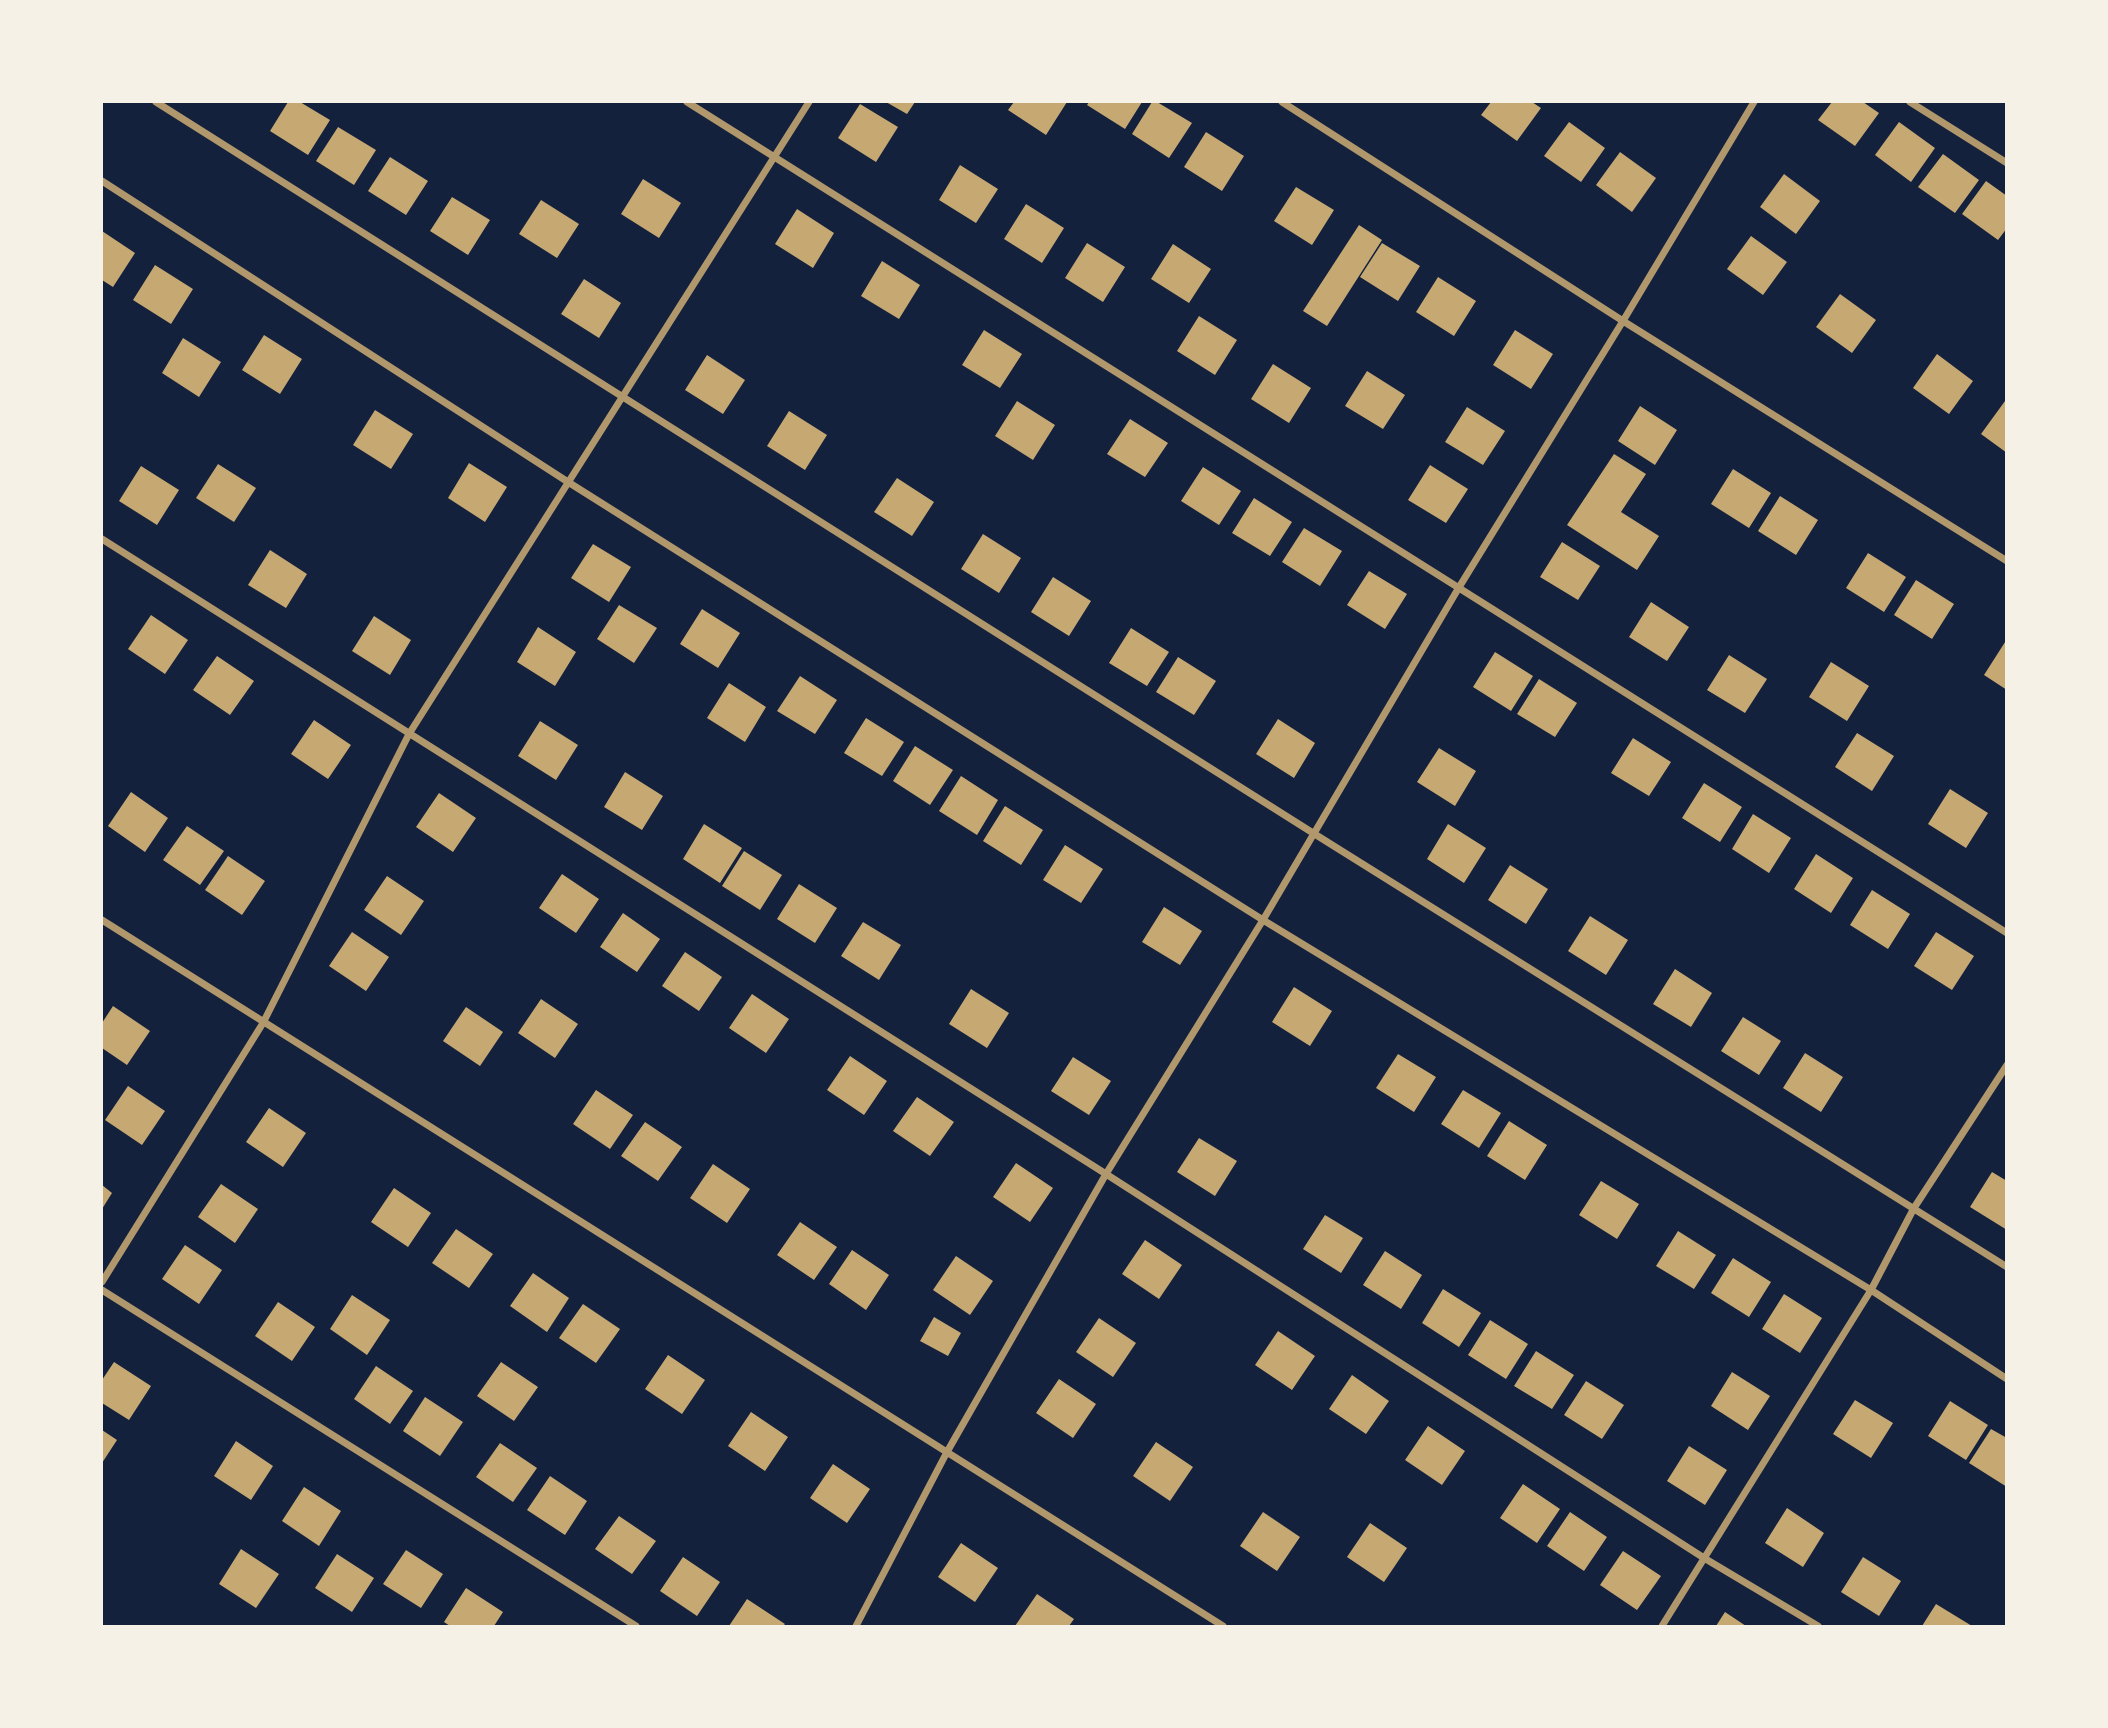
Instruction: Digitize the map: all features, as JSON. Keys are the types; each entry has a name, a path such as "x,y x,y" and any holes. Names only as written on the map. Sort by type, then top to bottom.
{"street":[{"path":"156,102 1313,833 2007,1267"},
{"path":"687,102 2007,933"},
{"path":"102,1282 263,1023 409,734 809,102"},
{"path":"1282,102 1623,321 2007,561"},
{"path":"856,1626 947,1452 1106,1174 1263,920 1458,589 1754,102"},
{"path":"1910,102 2007,163"},
{"path":"102,181 568,482 1263,920 1871,1290 2007,1379"},
{"path":"102,539 1106,1174 1704,1558 1818,1626"},
{"path":"102,920 1223,1626"},
{"path":"1662,1626 1871,1290 1914,1208 2007,1065"},
{"path":"102,1290 636,1626"}],"building":[{"path":"288,102 300,102 330,120 308,155 270,131"},
{"path":"886,102 915,102 907,114"},
{"path":"1014,102 1067,102 1046,135 1008,110"},
{"path":"1089,102 1142,102 1125,129 1087,105"},
{"path":"1152,102 1157,102 1192,123 1169,158 1132,134"},
{"path":"1491,102 1532,102 1541,108 1517,141 1481,115"},
{"path":"1832,102 1863,102 1879,113 1855,146 1818,120"},
{"path":"860,104 898,127 876,162 838,138"},
{"path":"1569,122 1605,148 1581,182 1544,156"},
{"path":"1899,122 1935,148 1911,182 1875,155"},
{"path":"338,127 376,150 354,185 316,161"},
{"path":"1206,132 1244,156 1222,191 1184,167"},
{"path":"1620,152 1656,178 1632,212 1596,185"},
{"path":"1943,154 1979,180 1955,213 1918,187"},
{"path":"390,157 428,181 406,215 368,191"},
{"path":"960,165 998,189 976,223 939,200"},
{"path":"1784,174 1820,201 1796,234 1760,207"},
{"path":"643,179 681,203 659,238 621,214"},
{"path":"1986,181 2007,196 2007,228 1998,240 1962,214"},
{"path":"1296,187 1334,210 1312,245 1274,221"},
{"path":"452,197 490,220 468,255 430,231"},
{"path":"541,200 579,224 557,258 519,234"},
{"path":"1026,204 1064,228 1042,263 1004,239"},
{"path":"797,209 834,233 813,268 775,244"},
{"path":"1359,225 1382,240 1327,326 1303,311"},
{"path":"102,231 135,253 113,287 102,280"},
{"path":"1751,236 1787,262 1763,295 1727,269"},
{"path":"1087,243 1125,267 1103,302 1065,278"},
{"path":"1382,243 1420,266 1398,301 1360,277"},
{"path":"1173,244 1211,269 1189,303 1151,279"},
{"path":"882,261 920,285 899,319 861,296"},
{"path":"155,265 193,289 171,324 133,300"},
{"path":"1438,277 1476,301 1454,336 1416,312"},
{"path":"584,279 621,303 599,338 561,314"},
{"path":"1840,294 1876,320 1852,353 1816,327"},
{"path":"1199,316 1237,340 1215,375 1177,351"},
{"path":"984,330 1022,354 1000,388 962,365"},
{"path":"1515,330 1553,354 1531,389 1493,365"},
{"path":"264,335 302,359 280,394 242,370"},
{"path":"183,338 221,362 199,397 162,373"},
{"path":"1937,354 1973,381 1949,414 1913,388"},
{"path":"707,355 745,380 723,414 685,390"},
{"path":"1273,364 1311,388 1289,423 1251,399"},
{"path":"1367,371 1405,395 1383,429 1345,406"},
{"path":"1017,401 1055,425 1033,460 995,436"},
{"path":"2005,401 2007,402 2007,453 1981,434"},
{"path":"1640,406 1677,430 1655,465 1618,441"},
{"path":"1467,407 1505,431 1483,465 1445,442"},
{"path":"375,410 413,434 391,469 353,445"},
{"path":"789,411 827,435 805,470 767,446"},
{"path":"1130,419 1168,443 1145,477 1107,454"},
{"path":"1614,454 1646,474 1621,512 1659,536 1637,570 1567,525"},
{"path":"469,463 507,487 485,522 448,498"},
{"path":"218,464 256,488 234,522 196,498"},
{"path":"1430,465 1468,489 1446,523 1408,500"},
{"path":"141,466 179,490 157,525 119,501"},
{"path":"1203,467 1241,491 1219,525 1181,501"},
{"path":"1733,469 1771,493 1749,528 1711,504"},
{"path":"897,478 934,502 912,536 874,512"},
{"path":"1780,496 1818,520 1796,555 1758,531"},
{"path":"1254,498 1292,522 1270,556 1232,533"},
{"path":"1304,528 1342,551 1320,586 1282,562"},
{"path":"983,534 1021,558 999,593 961,569"},
{"path":"1562,542 1600,566 1578,600 1540,577"},
{"path":"593,544 631,567 609,602 571,578"},
{"path":"270,550 307,574 286,608 248,585"},
{"path":"1868,553 1906,577 1884,612 1846,588"},
{"path":"1369,571 1407,594 1385,629 1347,605"},
{"path":"1053,577 1091,601 1069,636 1031,612"},
{"path":"1916,580 1954,604 1932,639 1894,615"},
{"path":"1651,602 1689,627 1667,661 1629,637"},
{"path":"619,605 657,628 634,663 597,639"},
{"path":"702,609 740,633 718,668 680,644"},
{"path":"151,615 188,640 165,674 128,649"},
{"path":"374,616 411,640 390,675 352,651"},
{"path":"538,627 576,652 555,686 517,662"},
{"path":"1131,628 1169,652 1147,686 1109,663"},
{"path":"2007,639 2007,690 1984,675"},
{"path":"1495,652 1533,676 1511,711 1473,687"},
{"path":"1729,655 1767,679 1745,713 1707,690"},
{"path":"217,656 254,681 230,715 193,690"},
{"path":"1178,657 1216,681 1194,715 1156,692"},
{"path":"1831,662 1869,686 1847,721 1809,697"},
{"path":"800,676 837,700 815,734 777,711"},
{"path":"1539,679 1577,703 1555,737 1517,714"},
{"path":"729,683 766,707 745,742 707,718"},
{"path":"866,718 904,742 882,776 844,753"},
{"path":"1278,719 1315,743 1294,778 1256,754"},
{"path":"314,720 351,745 328,779 291,754"},
{"path":"540,721 578,745 556,780 518,756"},
{"path":"1857,733 1894,756 1872,791 1835,767"},
{"path":"1633,738 1671,762 1649,796 1611,773"},
{"path":"915,746 953,770 930,805 893,781"},
{"path":"1439,748 1476,771 1455,806 1417,782"},
{"path":"625,772 663,796 642,830 604,807"},
{"path":"961,776 998,800 977,835 939,811"},
{"path":"1704,783 1742,807 1720,842 1682,818"},
{"path":"1950,789 1988,813 1966,848 1928,824"},
{"path":"131,792 168,818 145,852 108,826"},
{"path":"439,793 476,818 453,852 416,827"},
{"path":"1005,806 1043,830 1021,865 983,841"},
{"path":"1753,814 1791,838 1769,873 1732,849"},
{"path":"704,824 742,848 720,883 683,859"},
{"path":"1448,824 1486,848 1464,883 1427,859"},
{"path":"187,826 224,851 200,885 163,860"},
{"path":"1065,845 1103,869 1081,903 1043,880"},
{"path":"744,851 782,875 760,910 722,886"},
{"path":"1816,854 1853,878 1831,913 1794,889"},
{"path":"228,856 265,881 242,915 205,890"},
{"path":"1510,865 1548,889 1526,924 1488,900"},
{"path":"562,874 599,899 576,933 539,908"},
{"path":"387,876 424,901 401,935 364,910"},
{"path":"799,884 837,908 815,943 777,919"},
{"path":"1872,890 1910,914 1888,949 1850,925"},
{"path":"1164,907 1202,931 1180,965 1142,942"},
{"path":"623,913 660,939 637,972 600,947"},
{"path":"1590,916 1628,940 1606,975 1568,951"},
{"path":"863,922 901,945 879,980 841,956"},
{"path":"352,932 389,957 366,991 329,966"},
{"path":"1936,932 1974,956 1952,990 1914,966"},
{"path":"685,952 722,977 699,1011 662,986"},
{"path":"1675,969 1712,993 1691,1027 1653,1004"},
{"path":"1294,987 1332,1011 1310,1046 1272,1022"},
{"path":"971,989 1009,1013 987,1048 949,1024"},
{"path":"752,994 789,1019 766,1053 729,1028"},
{"path":"541,999 578,1024 555,1058 518,1033"},
{"path":"113,1006 150,1031 127,1065 102,1048 102,1023"},
{"path":"466,1007 503,1032 480,1066 443,1041"},
{"path":"1743,1017 1781,1041 1759,1075 1721,1051"},
{"path":"1805,1053 1843,1077 1821,1112 1783,1088"},
{"path":"1398,1054 1436,1077 1414,1112 1376,1088"},
{"path":"850,1056 887,1081 864,1115 827,1090"},
{"path":"1073,1057 1111,1081 1089,1115 1051,1091"},
{"path":"128,1086 165,1111 142,1145 105,1120"},
{"path":"596,1090 633,1115 610,1149 573,1124"},
{"path":"1463,1090 1501,1113 1479,1148 1441,1124"},
{"path":"917,1097 954,1122 930,1156 893,1131"},
{"path":"269,1108 306,1133 283,1167 246,1142"},
{"path":"1509,1121 1547,1145 1525,1180 1487,1156"},
{"path":"645,1122 682,1147 658,1181 621,1156"},
{"path":"1199,1138 1237,1161 1215,1196 1177,1172"},
{"path":"1016,1163 1053,1188 1030,1222 993,1197"},
{"path":"713,1164 750,1189 727,1223 690,1198"},
{"path":"1992,1172 2007,1181 2007,1230 1970,1207"},
{"path":"1601,1181 1639,1204 1617,1239 1579,1215"},
{"path":"221,1184 258,1209 235,1243 198,1217"},
{"path":"102,1185 112,1193 102,1209"},
{"path":"394,1188 431,1213 408,1247 371,1222"},
{"path":"1325,1215 1363,1238 1341,1273 1303,1249"},
{"path":"800,1222 837,1247 814,1280 777,1255"},
{"path":"456,1229 493,1254 469,1288 432,1263"},
{"path":"1678,1231 1716,1255 1694,1289 1656,1266"},
{"path":"1145,1240 1182,1265 1159,1299 1122,1274"},
{"path":"185,1245 222,1270 199,1304 162,1279"},
{"path":"852,1250 889,1275 866,1310 829,1284"},
{"path":"1385,1251 1422,1275 1401,1309 1363,1285"},
{"path":"956,1256 993,1281 970,1315 933,1290"},
{"path":"1733,1258 1771,1282 1749,1317 1711,1293"},
{"path":"533,1273 569,1298 547,1332 510,1306"},
{"path":"1443,1289 1481,1313 1459,1347 1422,1323"},
{"path":"1784,1294 1822,1318 1800,1353 1762,1329"},
{"path":"352,1295 390,1320 367,1355 330,1329"},
{"path":"278,1302 315,1327 292,1361 255,1336"},
{"path":"583,1304 620,1329 596,1363 559,1338"},
{"path":"934,1317 961,1333 948,1356 920,1341"},
{"path":"1099,1318 1136,1343 1113,1377 1076,1352"},
{"path":"1490,1320 1528,1344 1506,1379 1468,1355"},
{"path":"1278,1331 1315,1356 1292,1390 1255,1365"},
{"path":"1536,1351 1574,1375 1552,1409 1514,1386"},
{"path":"668,1355 705,1380 682,1414 645,1389"},
{"path":"114,1362 151,1386 129,1420 102,1403 102,1380"},
{"path":"501,1362 538,1387 514,1421 477,1396"},
{"path":"376,1366 413,1391 390,1424 354,1399"},
{"path":"1732,1372 1770,1396 1748,1430 1711,1406"},
{"path":"1352,1375 1389,1401 1366,1434 1329,1409"},
{"path":"1059,1379 1096,1404 1073,1438 1036,1413"},
{"path":"1586,1381 1624,1405 1602,1439 1564,1415"},
{"path":"425,1397 463,1422 440,1456 403,1431"},
{"path":"1855,1400 1893,1423 1871,1458 1833,1434"},
{"path":"1950,1401 1988,1425 1966,1460 1928,1436"},
{"path":"751,1412 788,1437 765,1471 728,1446"},
{"path":"1428,1426 1465,1451 1442,1485 1405,1460"},
{"path":"1991,1429 2007,1438 2007,1487 1969,1463"},
{"path":"102,1430 117,1440 102,1463"},
{"path":"236,1441 273,1466 251,1500 214,1476"},
{"path":"1156,1442 1193,1467 1170,1501 1133,1476"},
{"path":"500,1443 537,1468 513,1502 476,1477"},
{"path":"1689,1446 1727,1470 1705,1505 1667,1481"},
{"path":"833,1464 870,1489 847,1523 810,1498"},
{"path":"550,1476 587,1501 565,1535 527,1510"},
{"path":"1523,1484 1560,1509 1537,1543 1500,1518"},
{"path":"304,1487 341,1511 319,1546 282,1521"},
{"path":"1787,1508 1824,1533 1803,1567 1765,1543"},
{"path":"1263,1512 1300,1537 1277,1571 1240,1546"},
{"path":"1570,1512 1607,1537 1584,1571 1547,1546"},
{"path":"619,1516 656,1541 632,1574 595,1549"},
{"path":"1370,1523 1407,1548 1384,1582 1347,1557"},
{"path":"961,1543 998,1568 975,1602 938,1577"},
{"path":"241,1549 279,1574 256,1608 219,1584"},
{"path":"406,1550 443,1574 421,1608 383,1584"},
{"path":"1623,1551 1661,1576 1637,1610 1600,1585"},
{"path":"337,1554 374,1578 352,1612 315,1588"},
{"path":"683,1557 720,1582 697,1616 660,1591"},
{"path":"1863,1557 1901,1581 1879,1616 1841,1592"},
{"path":"466,1588 503,1612 494,1626 450,1626 444,1622"},
{"path":"1037,1594 1074,1619 1069,1626 1015,1626"},
{"path":"747,1599 785,1624 729,1626"},
{"path":"1936,1604 1972,1626 1922,1626"},
{"path":"1725,1612 1746,1626 1716,1626"}]}
